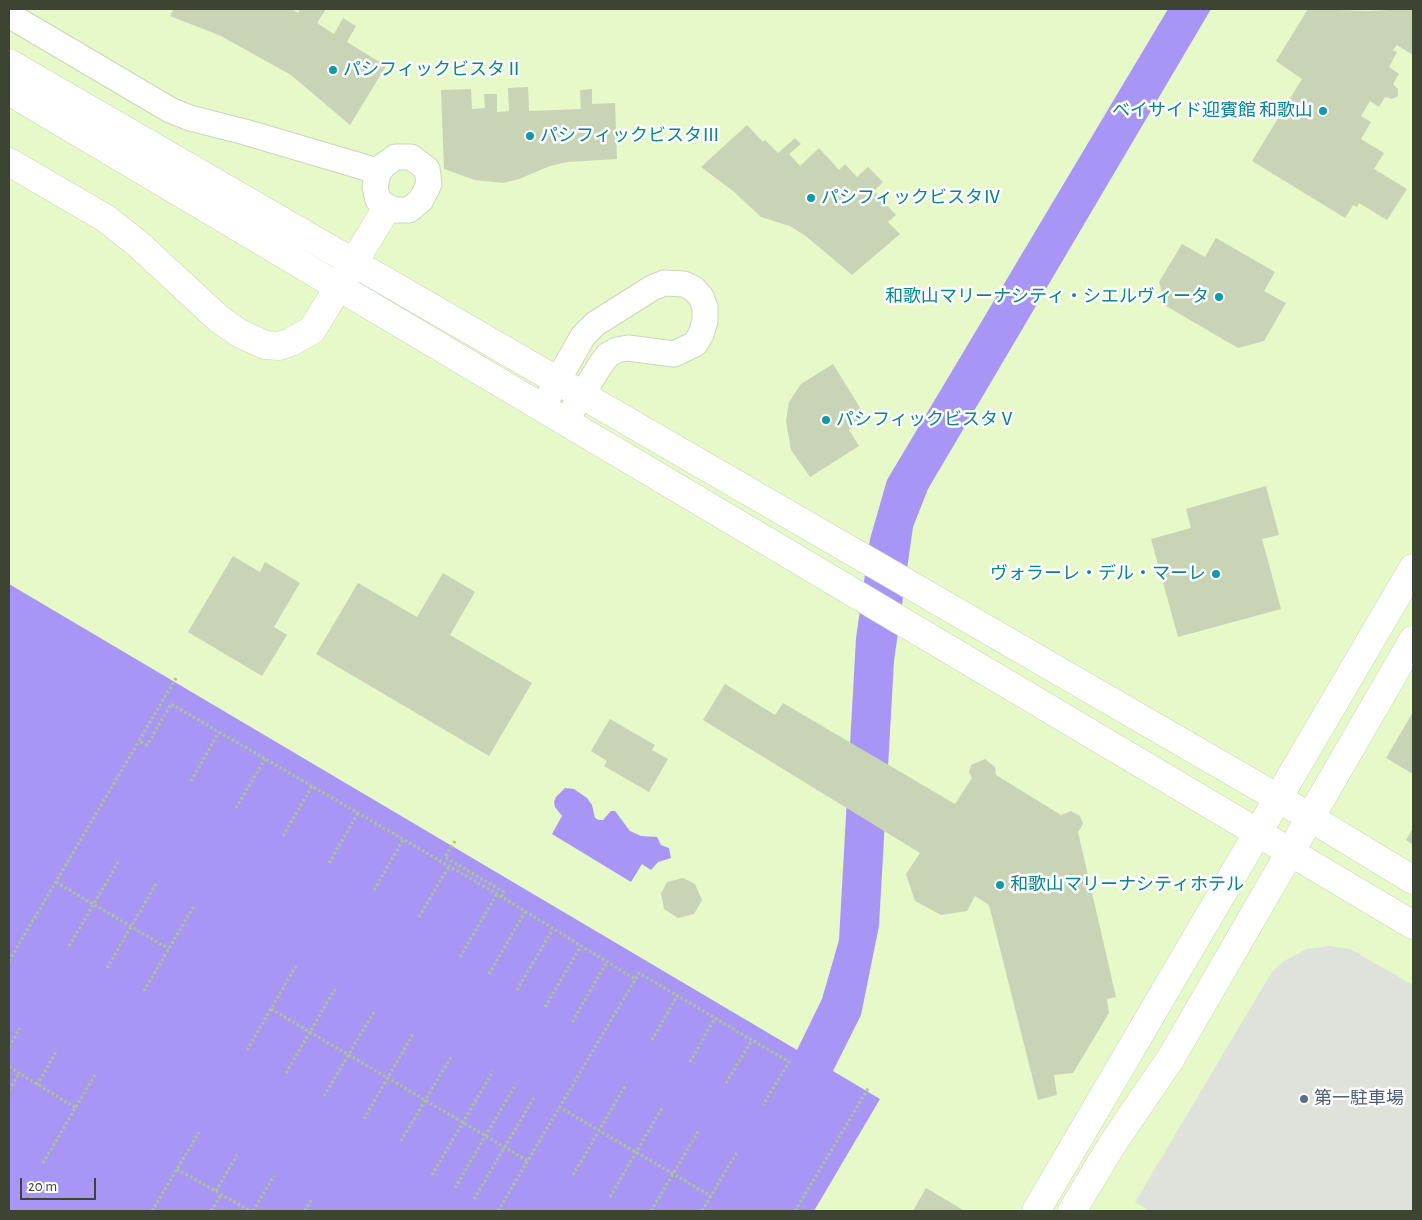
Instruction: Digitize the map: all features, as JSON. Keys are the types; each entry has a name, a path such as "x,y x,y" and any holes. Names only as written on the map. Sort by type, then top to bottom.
{"street":[{"path":"9,15 170,110 190,118 351,162 378,174"},
{"path":"9,63 1278,798 1413,880"},
{"path":"9,91 1413,925"},
{"path":"403,156 411,157 423,164 429,176 427,192 416,206 402,211 386,208 378,200 376,194 375,187 378,174 389,161 403,156"},
{"path":"9,162 104,218 137,243 219,319 239,333 265,345 279,346 291,342 312,330 386,208"},
{"path":"542,408 583,336 592,327 652,288 664,283 684,284 701,298 705,307 705,321 701,334 695,344 674,354 628,348 617,350 608,355 566,422"},
{"path":"1036,1211 1413,568"},
{"path":"1072,1211 1109,1149 1162,1073 1413,640"}],"path":[{"path":"9,961 176,678"},
{"path":"139,741 146,745 171,704 497,894 635,979"},
{"path":"190,781 219,732"},
{"path":"236,808 265,759"},
{"path":"283,836 312,786"},
{"path":"329,863 358,813"},
{"path":"374,890 403,840"},
{"path":"455,842 445,858 504,892 501,897"},
{"path":"69,946 119,861"},
{"path":"419,917 449,866"},
{"path":"56,882 169,949"},
{"path":"107,968 156,884"},
{"path":"460,957 497,894"},
{"path":"144,991 194,906"},
{"path":"489,974 526,912"},
{"path":"517,990 553,929"},
{"path":"545,1007 581,946"},
{"path":"572,1022 607,962"},
{"path":"247,1050 296,966"},
{"path":"498,1211 639,973 789,1062 763,1105"},
{"path":"286,1073 335,989"},
{"path":"652,1040 678,996"},
{"path":"271,1009 528,1161"},
{"path":"324,1096 374,1012"},
{"path":"690,1062 716,1018"},
{"path":"9,1047 20,1028"},
{"path":"364,1119 413,1034"},
{"path":"726,1083 752,1040"},
{"path":"37,1084 57,1050"},
{"path":"401,1141 451,1057"},
{"path":"9,1067 76,1108"},
{"path":"432,1175 493,1072"},
{"path":"9,1090 19,1073"},
{"path":"43,1163 96,1073"},
{"path":"455,1188 516,1084"},
{"path":"573,1175 625,1086"},
{"path":"795,1211 868,1087"},
{"path":"474,1199 535,1096"},
{"path":"559,1107 711,1196"},
{"path":"610,1197 662,1108"},
{"path":"651,1211 699,1130"},
{"path":"152,1211 199,1132"},
{"path":"702,1211 737,1152"},
{"path":"216,1191 237,1155"},
{"path":"177,1169 251,1211 274,1176"},
{"path":"211,1211 221,1194"},
{"path":"304,1211 312,1199"}],"shaded area":[{"path":"9,9 1168,9 887,480 908,560 913,527 928,489 1211,9 1413,9 1413,1211 814,1211 880,1099 833,1071 861,1015 879,926 894,661 856,639 839,940 822,999 797,1050 20,591 9,608"},
{"path":"1168,9 1211,9 928,489 913,527 894,661 879,926 861,1015 833,1071 880,1099 814,1211 9,1211 9,584 797,1050 822,999 839,940 856,638 870,539 887,480"},
{"path":"565,788 574,789 587,798 592,805 595,818 603,820 611,811 615,811 630,831 641,836 657,837 661,845 669,848 671,858 658,862 651,870 642,864 631,882 552,834 562,816 555,807 554,802 556,797"},
{"name":"第一駐車場","path":"1329,946 1350,949 1413,985 1413,1211 1150,1211 1135,1202 1272,972 1284,961 1307,949"}],"building":[{"name":"パシフィックビスタⅡ","path":"174,9 291,9 298,13 300,9 326,9 317,23 334,34 343,18 356,26 347,42 386,66 350,125 291,75 221,36 170,16"},
{"name":"ベイサイド迎賓館 和歌山","path":"1308,9 1367,11 1413,9 1413,55 1397,45 1393,50 1397,52 1389,67 1399,74 1393,84 1398,89 1398,96 1392,99 1385,97 1379,107 1370,101 1361,116 1371,122 1361,139 1384,153 1374,169 1407,189 1387,220 1359,203 1357,207 1353,205 1345,218 1252,161 1302,79 1276,61"},
{"name":"パシフィックビスタⅢ","path":"528,87 529,111 581,109 580,90 592,89 592,104 615,103 617,159 567,162 503,183 475,180 444,169 441,90 471,89 472,109 485,108 484,94 497,94 497,112 509,111 508,88"},
{"name":"パシフィックビスタⅣ","path":"747,125 763,142 765,140 778,153 795,138 801,144 789,154 800,166 819,148 839,170 845,164 857,177 868,167 883,182 874,191 896,215 888,222 900,234 852,275 807,237 790,226 761,217 733,191 701,167"},
{"name":"和歌山マリーナシティ・シエルヴィータ","path":"1216,238 1275,272 1264,291 1286,303 1264,341 1238,348 1166,306 1159,282 1182,244 1205,257"},
{"name":"パシフィックビスタⅤ","path":"833,364 867,419 849,430 859,446 810,477 791,450 786,421 789,402 801,384"},
{"name":"ヴォラーレ・デル・マーレ","path":"1266,486 1279,535 1262,539 1281,609 1178,637 1151,539 1191,528 1186,509"},
{"path":"233,556 260,572 265,562 300,583 274,627 287,635 262,676 188,632"},
{"path":"443,573 475,592 450,635 532,683 489,756 316,654 358,583 417,617"},
{"name":"和歌山マリーナシティホテル","path":"725,684 775,715 783,703 955,804 972,778 969,772 971,765 985,759 995,767 996,775 1061,815 1071,811 1080,816 1083,824 1078,832 1116,997 1107,999 1109,1013 1073,1073 1054,1075 1057,1095 1038,1100 989,905 975,896 967,911 941,915 915,901 906,874 920,853 703,720"},
{"path":"1413,712 1413,774 1386,758"},
{"path":"610,719 655,745 652,750 668,759 649,792 604,766 607,761 591,751"},
{"path":"1413,828 1413,845 1406,840"},
{"path":"683,878 695,884 702,900 694,914 678,918 664,909 661,893 667,882"},
{"path":"926,1188 965,1211 913,1211"}],"place":[{"name":"パシフィックビスタⅡ","path":"333,70"},
{"name":"ベイサイド迎賓館 和歌山","path":"1323,111"},
{"name":"パシフィックビスタⅢ","path":"530,136"},
{"name":"パシフィックビスタⅣ","path":"811,198"},
{"name":"和歌山マリーナシティ・シエルヴィータ","path":"1219,297"},
{"name":"パシフィックビスタⅤ","path":"826,420"},
{"name":"ヴォラーレ・デル・マーレ","path":"1216,574"},
{"name":"和歌山マリーナシティホテル","path":"1000,885"},
{"name":"第一駐車場","path":"1304,1099"}]}
